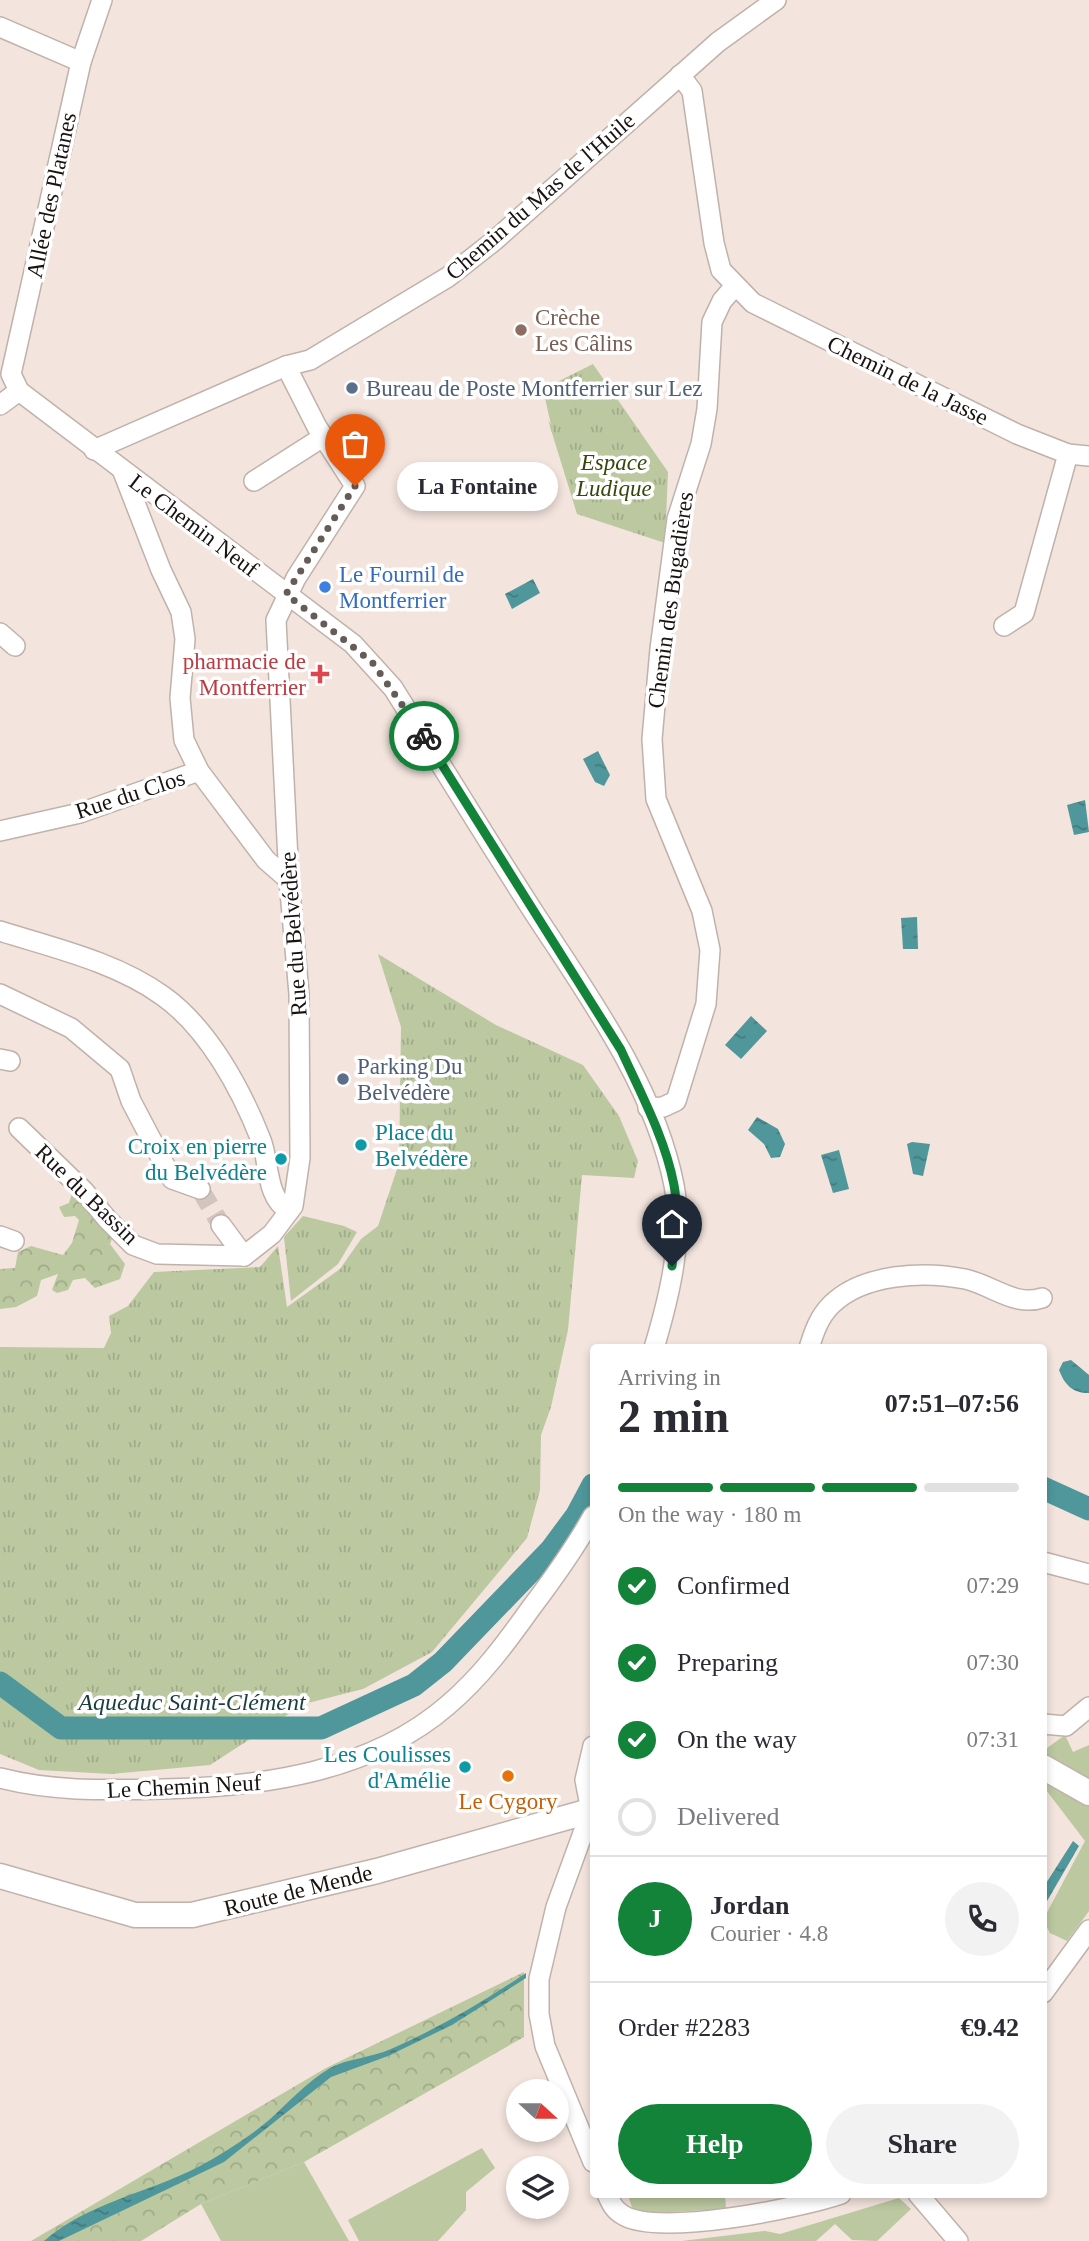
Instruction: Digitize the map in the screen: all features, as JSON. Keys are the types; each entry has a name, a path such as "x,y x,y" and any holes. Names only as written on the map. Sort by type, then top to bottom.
{"street":[{"name":"Allée des Platanes","path":"7,400 81,62 102,0"},
{"name":"Chemin du Mas de l'Huile","path":"94,450 286,366 310,360 448,277 494,241 718,42 776,0"},
{"path":"0,27 81,62"},
{"path":"680,75 692,92 713,243 721,270 734,286"},
{"name":"Chemin de la Jasse","path":"734,286 753,303 1017,434 1068,454 1089,456"},
{"name":"Chemin des Bugadières","path":"648,1108 663,1107 676,1101 706,1004 710,950 702,911 656,799 652,739 660,649 677,519 701,444 708,409 712,323 722,301 734,286"},
{"path":"254,481 323,437 286,366"},
{"name":"Le Chemin Neuf","path":"7,400 94,450 353,644 393,688 621,1050 648,1108 664,1149 674,1188 676,1227 664,1314 655,1344"},
{"name":"Rue du Belvédère","path":"244,1256 272,1234 289,1211 298,1182 302,1110 299,993 289,880 275,634 276,620 286,594 355,486 323,437"},
{"path":"1004,626 1024,613 1068,454"},
{"name":"Rue du Clos","path":"0,831 80,813 199,771 184,740 180,698 186,639 181,611 160,570 123,472"},
{"path":"199,771 266,860 289,880"},
{"path":"0,931 115,971 173,1003 204,1038 234,1086 262,1143 275,1198 289,1211"},
{"path":"0,994 71,1028 120,1069 131,1101 172,1179 200,1189"},
{"name":"Rue du Bassin","path":"19,1128 84,1191 133,1245 157,1254 244,1256"},
{"path":"221,1225 244,1256"},
{"path":"810,1344 819,1320 835,1301 865,1286 892,1278 952,1277 1018,1299 1042,1298"},
{"path":"664,1314 666,1344"},
{"name":"Le Chemin Neuf","path":"0,1778 57,1789 225,1787 298,1775 380,1746 430,1718 476,1679 556,1573 590,1521"},
{"path":"1047,1563 1089,1574"},
{"path":"1047,1724 1066,1726 1089,1707"},
{"path":"590,1759 585,1780 590,1802"},
{"path":"1047,1769 1089,1793"},
{"name":"Route de Mende","path":"0,1876 135,1915 192,1915 377,1871 590,1812"},
{"path":"590,1816 556,1907 540,1979 539,2014 545,2046 590,2155"},
{"path":"1047,1988 1089,1930"},
{"path":"609,2198 613,2207 624,2216 664,2224 801,2207 829,2198"},
{"path":"921,2198 958,2241"}],"green space":[{"name":"Espace Ludique","path":"593,364 668,472 665,543 577,514 548,420 551,425 543,389"},
{"path":"378,954 496,1025 583,1065 619,1116 638,1161 634,1178 582,1175 568,1330 551,1407 541,1435 540,1490 527,1538 432,1652 363,1689 304,1704 210,1765 111,1774 39,1770 0,1754 0,1347 104,1348 111,1333 109,1316 128,1306 154,1272 260,1267 278,1246 287,1307 340,1269 361,1239 378,1226 399,1163 401,1027"},
{"path":"73,1190 113,1236 110,1244 125,1264 120,1279 95,1288 85,1278 73,1280 68,1290 57,1293 52,1290 58,1274 41,1280 37,1296 16,1307 0,1309 0,1269 15,1268 18,1252 31,1246 63,1255 72,1243 79,1220 75,1216 64,1217 59,1207 69,1203"},
{"path":"303,1216 357,1232 338,1264 291,1301 284,1237"},
{"path":"1065,1735 1073,1752 1089,1745 1089,1779 1047,1757 1047,1748"},
{"path":"1047,1782 1089,1806 1089,1911 1067,1941 1050,1933 1047,1927 1047,1912 1085,1841 1047,1791"},
{"path":"524,1972 524,2037 304,2162 201,2204 141,2241 31,2241 326,2068"},
{"path":"482,2148 495,2168 466,2192 466,2210 438,2241 359,2241 348,2220"},
{"path":"304,2162 349,2241 221,2241 201,2204"},
{"path":"629,2198 725,2198 726,2209 634,2214"},
{"path":"899,2198 911,2209 877,2241 852,2240 835,2224 816,2241 682,2241 765,2231 780,2234"}],"water":[{"path":"533,579 540,593 512,609 505,594"},
{"path":"598,751 610,775 604,786 595,782 583,759"},
{"path":"1085,800 1089,832 1074,835 1067,805"},
{"path":"917,917 918,949 903,949 901,918"},
{"path":"751,1016 767,1031 741,1059 725,1045"},
{"path":"757,1117 778,1129 785,1144 780,1157 771,1158 764,1144 748,1130"},
{"path":"907,1144 930,1144 923,1176 913,1174"},
{"path":"839,1150 849,1189 833,1193 821,1155"},
{"path":"1071,1360 1089,1375 1089,1393 1074,1390 1064,1380 1059,1370 1063,1362"},
{"path":"1073,1841 1079,1846 1047,1901 1047,1882"},
{"path":"526,1973 526,1978 452,2025 388,2056 331,2077 224,2162 59,2241 44,2241 79,2217 179,2176 225,2151 261,2127 330,2068 409,2041 460,2014"}],"waterway":[{"name":"Aqueduc Saint-Clément","path":"1047,1490 1089,1509"},
{"name":"Aqueduc Saint-Clément","path":"0,1683 61,1728 321,1728 414,1685 443,1662 551,1550 577,1515 590,1491"}],"tunnel":[{"path":"200,1189 221,1225"}],"way so far":[{"path":"355,486 286,594 353,644 372,662 393,688 424,736"}],"place":[{"name":"Crèche Les Câlins","path":"521,330"},
{"name":"Bureau de Poste Montferrier sur Lez","path":"352,388"},
{"name":"La Fontaine","path":"355,486"},
{"name":"Le Fournil de Montferrier","path":"325,587"},
{"name":"pharmacie de Montferrier","path":"320,674"},
{"name":"Parking Du Belvédère","path":"343,1079"},
{"name":"Place du Belvédère","path":"361,1145"},
{"name":"Croix en pierre du Belvédère","path":"281,1159"},
{"name":"Les Coulisses d'Amélie","path":"465,1767"},
{"name":"Le Cygory","path":"508,1776"}],"route":[{"path":"424,736 621,1050 664,1149 674,1188 676,1227 672,1266"}]}
